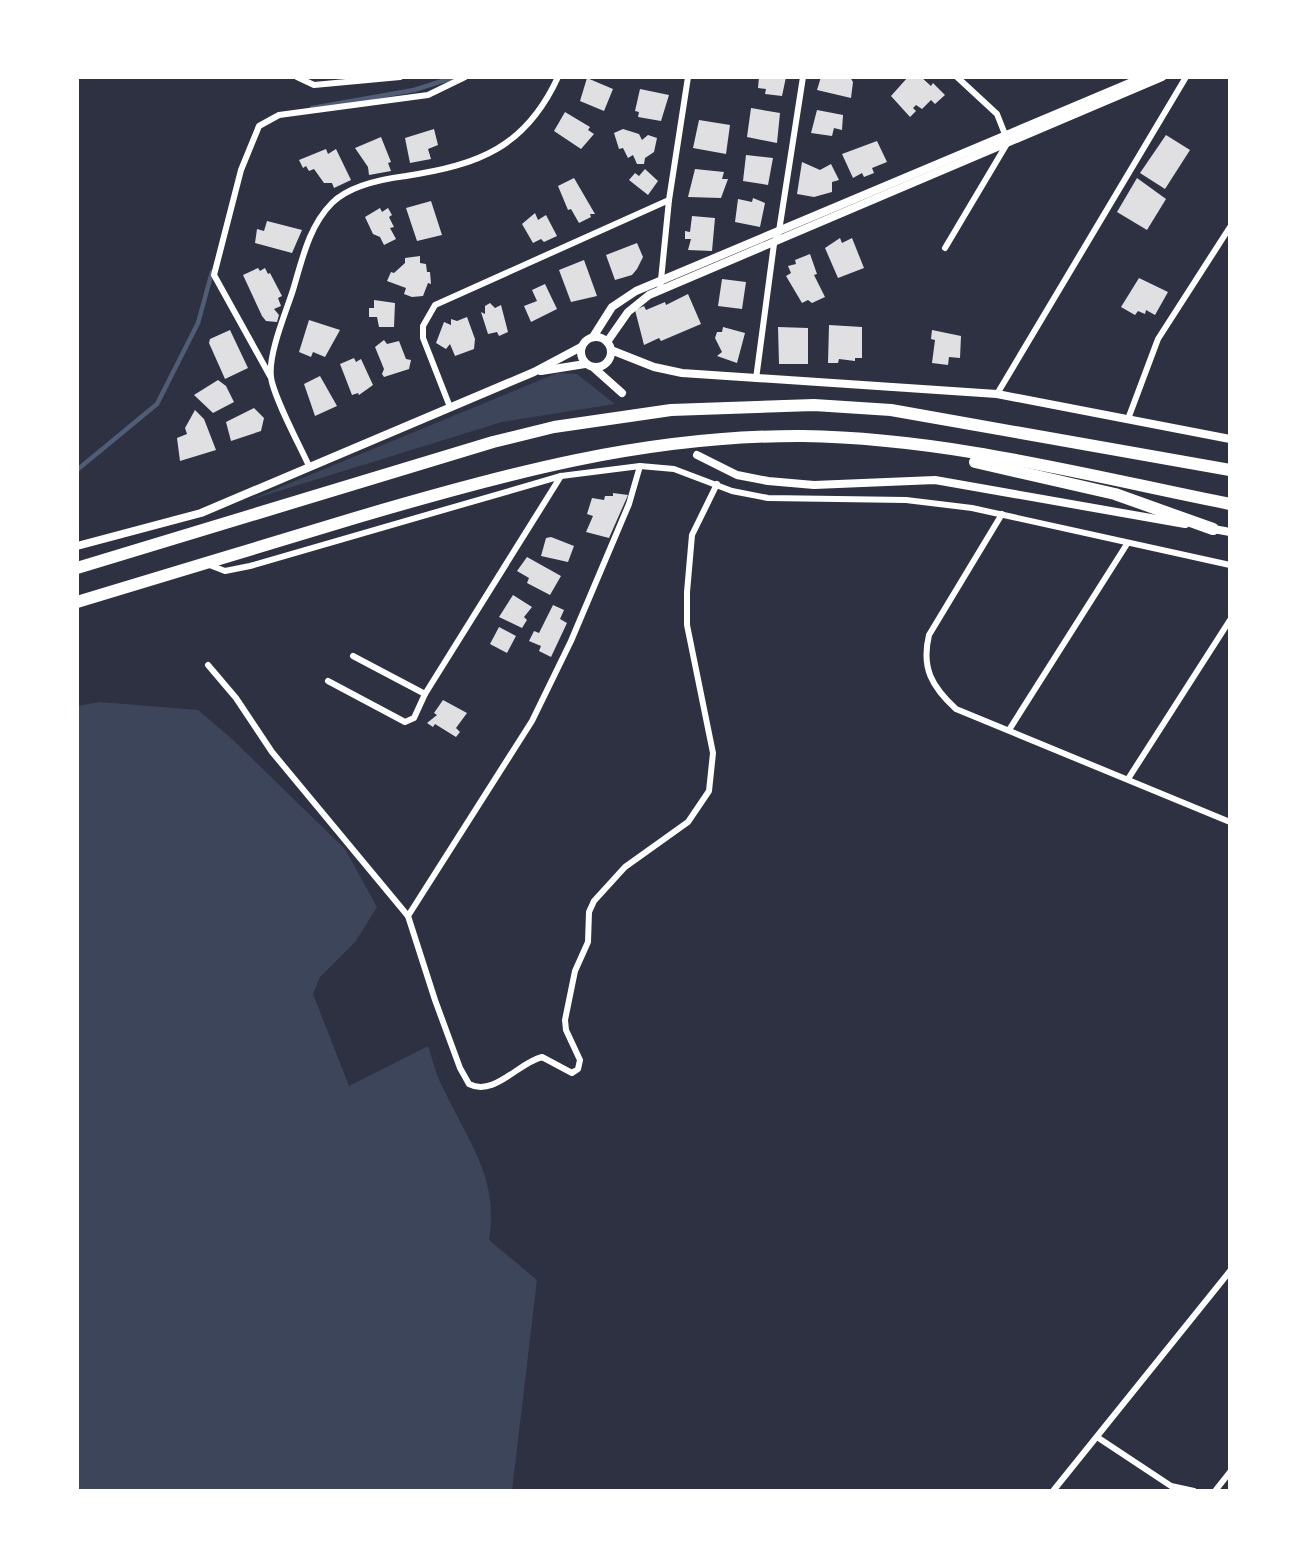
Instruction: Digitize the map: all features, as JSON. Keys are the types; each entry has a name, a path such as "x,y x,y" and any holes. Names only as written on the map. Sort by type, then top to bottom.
{"highway":[{"path":"77,568 493,442 579,422 671,410 814,405 891,410 1230,470"},
{"path":"77,603 538,467 662,443 805,436 959,450 1230,504"},
{"path":"892,443 1115,494 1213,529"}],"street":[{"path":"297,77 314,85 400,77"},
{"path":"309,466 271,377 214,275 241,170 256,130 279,115 408,99 447,88 466,77"},
{"path":"271,377 278,339 309,238 333,201 354,189 385,179 444,170 494,150 515,138 531,124 558,77"},
{"path":"661,286 669,200 688,77"},
{"path":"756,379 774,244 779,231 803,77"},
{"path":"957,77 997,114 1007,138"},
{"path":"77,546 201,513 534,372 593,337 612,307 636,291 661,286 774,244 1144,77"},
{"path":"594,368 607,363 609,346 634,305 661,286 779,231 1162,77"},
{"path":"997,394 1186,77"},
{"path":"945,248 1007,138"},
{"path":"450,407 423,338 423,326 435,305 669,200"},
{"path":"1128,419 1158,339 1230,227"},
{"path":"593,337 654,367 682,373 997,394 1230,439"},
{"path":"581,346 585,364"},
{"path":"534,372 585,364 594,368 622,393"},
{"path":"697,455 737,475 768,481 814,485 935,480 1230,532"},
{"path":"206,563 225,571 250,566 561,476 640,466 674,469 747,495 768,498 906,500 1002,514 1230,565"},
{"path":"408,916 532,721 571,641 629,504 640,466"},
{"path":"328,681 405,722 417,715 425,694 561,476"},
{"path":"208,665 236,698 272,752 408,916 431,989 460,1068 469,1084 482,1088 493,1085 542,1057 572,1073 578,1069 580,1060 566,1030 565,1020 575,971 588,942 590,912 594,901 625,867 688,822 709,791 713,753 687,625 687,592 692,535 717,484"},
{"path":"1002,514 929,635 924,654 927,673 939,693 956,709 1230,822"},
{"path":"1009,730 1127,544"},
{"path":"1128,779 1230,620"},
{"path":"353,656 425,694"},
{"path":"1053,1491 1230,1270"},
{"path":"1097,1437 1171,1486 1194,1491"},
{"path":"1215,1491 1230,1472"}],"shaded area":[{"path":"557,373 577,374 615,404 502,422 247,501"},
{"path":"100,702 198,710 231,738 345,849 377,907 356,941 320,977 313,994 349,1086 428,1046 440,1081 473,1146 486,1181 490,1199 489,1240 537,1280 512,1491 77,1491 77,706"}],"building":[{"path":"759,77 786,77 782,96 765,94 766,89 758,88"},
{"path":"821,77 850,77 853,82 851,98 817,90"},
{"path":"908,77 921,77 931,86 933,83 945,95 935,104 931,100 922,109 916,105 913,108 916,111 910,117 891,96"},
{"path":"587,78 613,89 604,111 580,101"},
{"path":"640,89 669,95 661,121 638,117 639,112 635,111"},
{"path":"751,108 780,113 777,143 747,137"},
{"path":"817,110 843,115 842,130 834,128 832,136 811,133"},
{"path":"565,112 590,127 588,130 594,134 581,149 554,131"},
{"path":"699,120 730,125 726,154 693,148"},
{"path":"434,129 438,145 428,149 431,159 410,163 405,138"},
{"path":"623,129 639,134 642,140 648,135 657,138 654,152 645,158 644,164 637,164 633,155 628,158 623,148 619,149 614,133"},
{"path":"1166,135 1190,150 1165,189 1140,173"},
{"path":"381,137 391,162 388,163 391,171 369,175 368,167 355,148"},
{"path":"877,141 887,162 872,168 874,173 864,177 862,173 853,178 842,154"},
{"path":"326,149 328,154 336,149 351,180 334,188 332,183 324,183 314,169 309,171 306,166 303,168 299,160"},
{"path":"746,155 773,158 768,185 743,181"},
{"path":"802,162 820,170 831,164 839,180 832,182 832,192 814,197 797,194"},
{"path":"645,169 658,181 648,195 629,180 635,173 639,176"},
{"path":"695,169 724,172 722,179 728,179 721,198 688,197"},
{"path":"574,178 595,214 590,214 591,217 579,223 571,209 568,210 558,186"},
{"path":"1137,178 1166,199 1147,230 1117,212"},
{"path":"753,198 765,203 760,227 735,222 738,199 752,202"},
{"path":"431,201 442,235 417,241 406,208"},
{"path":"380,208 382,212 388,208 392,215 389,217 394,227 390,228 396,239 384,245 380,237 373,234 365,217"},
{"path":"535,213 538,220 546,215 557,236 544,242 541,239 533,243 522,224"},
{"path":"692,216 715,218 712,251 688,250 691,239 685,239 685,231 690,232"},
{"path":"267,221 302,230 292,253 255,243 257,229 264,231"},
{"path":"840,238 842,243 852,238 864,268 838,278 825,248"},
{"path":"637,243 643,257 637,269 632,275 615,280 606,255"},
{"path":"810,254 817,274 814,275 825,297 812,303 808,300 802,303 786,276 791,273 788,266"},
{"path":"420,256 420,263 426,264 427,272 430,272 431,284 428,283 423,296 412,297 404,294 406,288 387,281 391,272 394,273 405,263 405,258"},
{"path":"584,260 597,296 571,302 559,270"},
{"path":"258,268 260,271 265,268 268,274 270,273 282,296 278,298 281,306 274,309 279,315 277,322 266,321 262,316 243,275"},
{"path":"1139,278 1168,292 1155,315 1146,310 1145,314 1138,311 1135,315 1121,307"},
{"path":"722,279 746,282 742,309 718,306"},
{"path":"545,284 557,309 531,322 524,306 537,301 532,290"},
{"path":"688,294 701,324 661,341 659,338 644,345 635,310 644,306 646,310 665,302 666,305"},
{"path":"374,300 395,303 394,327 379,327 377,317 369,317 369,308 374,308"},
{"path":"490,303 495,308 501,305 508,332 499,336 497,332 488,334 481,312 485,314 485,306"},
{"path":"467,317 475,339 474,349 455,356 450,344 446,349 436,343 444,322 451,325 451,319 457,321"},
{"path":"309,320 340,330 325,357 313,352 311,357 299,352"},
{"path":"829,325 862,327 862,358 855,358 855,361 839,359 838,363 828,363"},
{"path":"723,327 745,333 737,363 717,356 722,352 715,338 717,332 722,332"},
{"path":"778,327 808,328 808,364 779,364"},
{"path":"230,330 248,368 225,379 209,343 210,339"},
{"path":"932,330 961,336 960,358 949,357 948,365 932,363 935,340 931,339"},
{"path":"384,340 387,344 399,341 406,359 411,360 409,369 384,377 384,369 375,347"},
{"path":"354,358 356,362 361,359 373,385 359,395 352,395 340,364"},
{"path":"320,376 337,406 315,416 304,384"},
{"path":"218,380 226,386 234,402 213,413 194,395"},
{"path":"254,408 264,418 261,431 231,441 226,422"},
{"path":"195,410 204,419 216,450 180,461 177,438 187,434 185,428"},
{"path":"613,493 628,495 609,538 586,532 593,516 587,514 592,498 604,500 605,496 613,496"},
{"path":"551,537 574,546 568,562 541,556 546,538"},
{"path":"527,557 561,576 550,595 527,583 529,578 517,571"},
{"path":"513,595 532,607 524,617 527,620 522,628 499,617"},
{"path":"553,605 564,610 560,619 567,623 551,657 539,651 541,646 529,641 534,631 539,633"},
{"path":"499,627 516,636 507,653 490,644"},
{"path":"443,700 467,713 456,728 460,732 456,737 435,724 433,727 427,723 437,715 434,713"}],"waterway":[{"path":"312,108 414,90 455,77"},
{"path":"77,470 157,404 198,323 212,272"}]}
